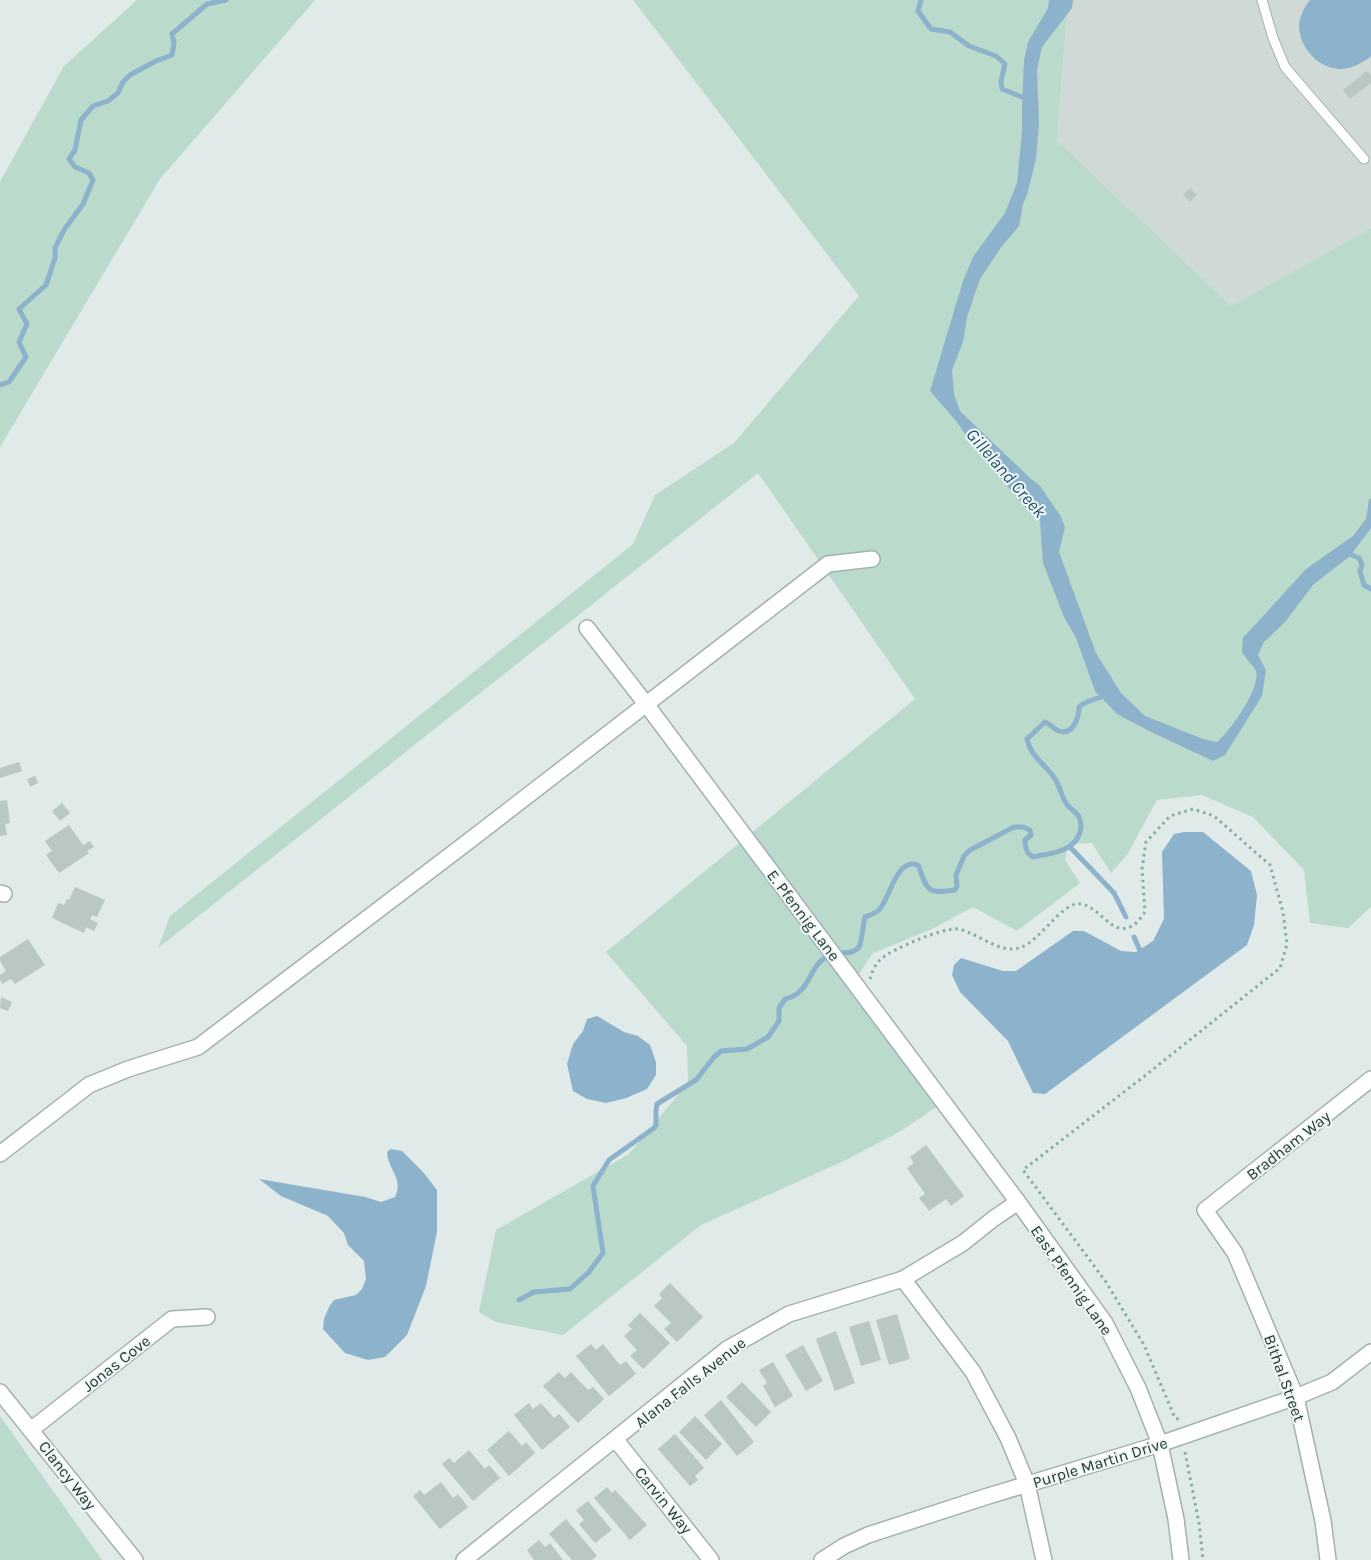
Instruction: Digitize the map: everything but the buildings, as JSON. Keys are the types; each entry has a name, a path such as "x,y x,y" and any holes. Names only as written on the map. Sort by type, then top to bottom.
{"street":[{"path":"0,1154 89,1086 128,1069 198,1047 828,564 872,558"},
{"name":"E. Pfennig Lane","path":"587,628 646,704 1018,1202"},
{"name":"Bradham Way","path":"1205,1210 1371,1080"},
{"name":"Alana Falls Avenue","path":"464,1560 616,1440 727,1349 789,1314 903,1279 963,1242 1018,1202"},
{"name":"East Pfennig Lane","path":"1018,1202 1105,1323 1138,1388 1160,1444 1176,1520 1181,1560"},
{"name":"Bithal Street","path":"1205,1210 1235,1253 1296,1397 1323,1520 1328,1560"},
{"path":"903,1279 973,1372 1008,1438 1027,1484 1044,1560"},
{"name":"Jonas Cove","path":"32,1429 172,1319 207,1317"},
{"name":"Purple Martin Drive","path":"822,1560 844,1546 868,1535 1160,1444 1296,1397 1332,1382 1371,1352"},
{"name":"Clancy Way","path":"0,1392 32,1429 135,1560"},
{"name":"Carvin Way","path":"616,1440 712,1560"}],"lane":[{"path":"1262,0 1273,38 1285,67 1364,159"}],"path":[{"path":"873,986 870,980 879,960 895,949 928,936 956,929 1009,950 1024,946 1062,912 1074,904 1087,905 1114,927 1126,929 1136,924 1144,912 1142,869 1146,842 1170,816 1193,809 1214,816 1270,865 1283,912 1287,944 1280,968 1023,1170 1106,1282 1144,1345 1175,1418 1186,1420"},
{"path":"1186,1449 1184,1453 1185,1468 1199,1523 1203,1560"}],"shaded area":[{"path":"1068,0 1371,0 1371,228 1231,306 1057,140"}],"green space":[{"path":"137,0 315,0 160,179 0,447 0,182 64,66"},
{"path":"633,0 1068,0 1057,140 1231,306 1371,228 1371,907 1348,928 1310,923 1304,870 1253,817 1202,795 1157,800 1127,855 1111,873 1092,843 1068,844 1065,860 1080,883 1017,931 973,907 932,929 873,953 857,977 939,1105 901,1131 846,1160 701,1225 563,1335 496,1322 479,1312 496,1230 629,1154 688,1083 687,1046 606,952 915,699 758,473 158,948 170,916 633,544 655,495 734,443 859,296"},
{"path":"0,1416 102,1560 0,1560"}],"water":[{"name":"Gilleland Creek","path":"1049,0 1073,0 1072,8 1042,47 1037,70 1039,125 1036,159 1023,204 1019,226 1002,246 980,279 967,317 963,342 952,370 954,394 960,411 1040,486 1060,515 1065,527 1059,552 1096,653 1121,693 1145,716 1203,739 1217,742 1243,709 1254,688 1256,671 1242,652 1243,638 1306,569 1353,536 1366,519 1371,498 1371,528 1350,556 1313,585 1285,622 1264,642 1258,655 1266,670 1262,696 1225,755 1213,761 1117,714 1095,691 1076,638 1064,617 1043,563 1040,521 1028,510 978,452 956,421 930,391 963,281 973,257 1005,213 1017,183 1022,132 1024,60 1028,42 1048,8"},
{"path":"1310,0 1371,0 1371,56 1356,65 1341,69 1325,65 1311,55 1302,41 1299,25 1300,18"},
{"path":"1203,832 1251,871 1257,895 1254,925 1247,945 1045,1094 1033,1093 1008,1041 960,992 952,975 954,965 961,958 1003,971 1016,971 1073,931 1084,931 1121,951 1136,952 1153,941 1164,919 1162,852 1174,834"},
{"path":"597,1016 624,1032 638,1036 650,1045 656,1062 656,1075 647,1089 626,1098 606,1103 587,1099 573,1091 567,1064 573,1044 583,1031 587,1019"},
{"path":"391,1149 402,1151 423,1172 437,1190 437,1232 426,1286 407,1335 385,1357 368,1360 345,1353 323,1329 324,1319 334,1300 356,1295 362,1289 366,1279 364,1261 348,1245 344,1233 328,1216 281,1196 259,1179 365,1197 381,1202 395,1197 397,1190 397,1179 388,1159 387,1152"}],"waterway":[{"path":"0,385 9,382 26,357 19,342 27,324 19,309 46,285 55,258 55,248 64,230 83,204 93,180 89,173 75,167 69,159 75,150 81,120 93,106 108,101 118,93 123,82 130,75 172,55 174,43 172,34 207,4 226,0"},
{"path":"921,0 918,11 931,29 950,32 969,46 996,56 1005,64 1001,81 1002,89 1027,99"},
{"path":"1345,552 1359,558 1362,565 1360,571 1364,585 1371,589"},
{"path":"519,1300 534,1292 570,1289 589,1272 603,1253 593,1186 609,1160 654,1128 656,1125 657,1104 696,1080 721,1051 747,1049 768,1037 779,1021 779,1008 785,999 801,991 817,965 823,959 830,955 856,950 861,941 865,917 875,913 883,905 894,880 904,867 910,864 918,865 926,885 933,891 955,890 957,886 956,875 964,856 970,850 1014,827 1023,827 1030,830 1031,835 1025,840 1025,845 1027,852 1033,857 1061,851 1073,844 1081,830 1079,817 1067,805 1055,779 1034,755 1027,739 1045,722 1059,731 1068,731 1074,725 1081,705 1107,695"},
{"path":"1070,847 1114,893 1126,917"},
{"path":"1134,937 1141,953"}]}
